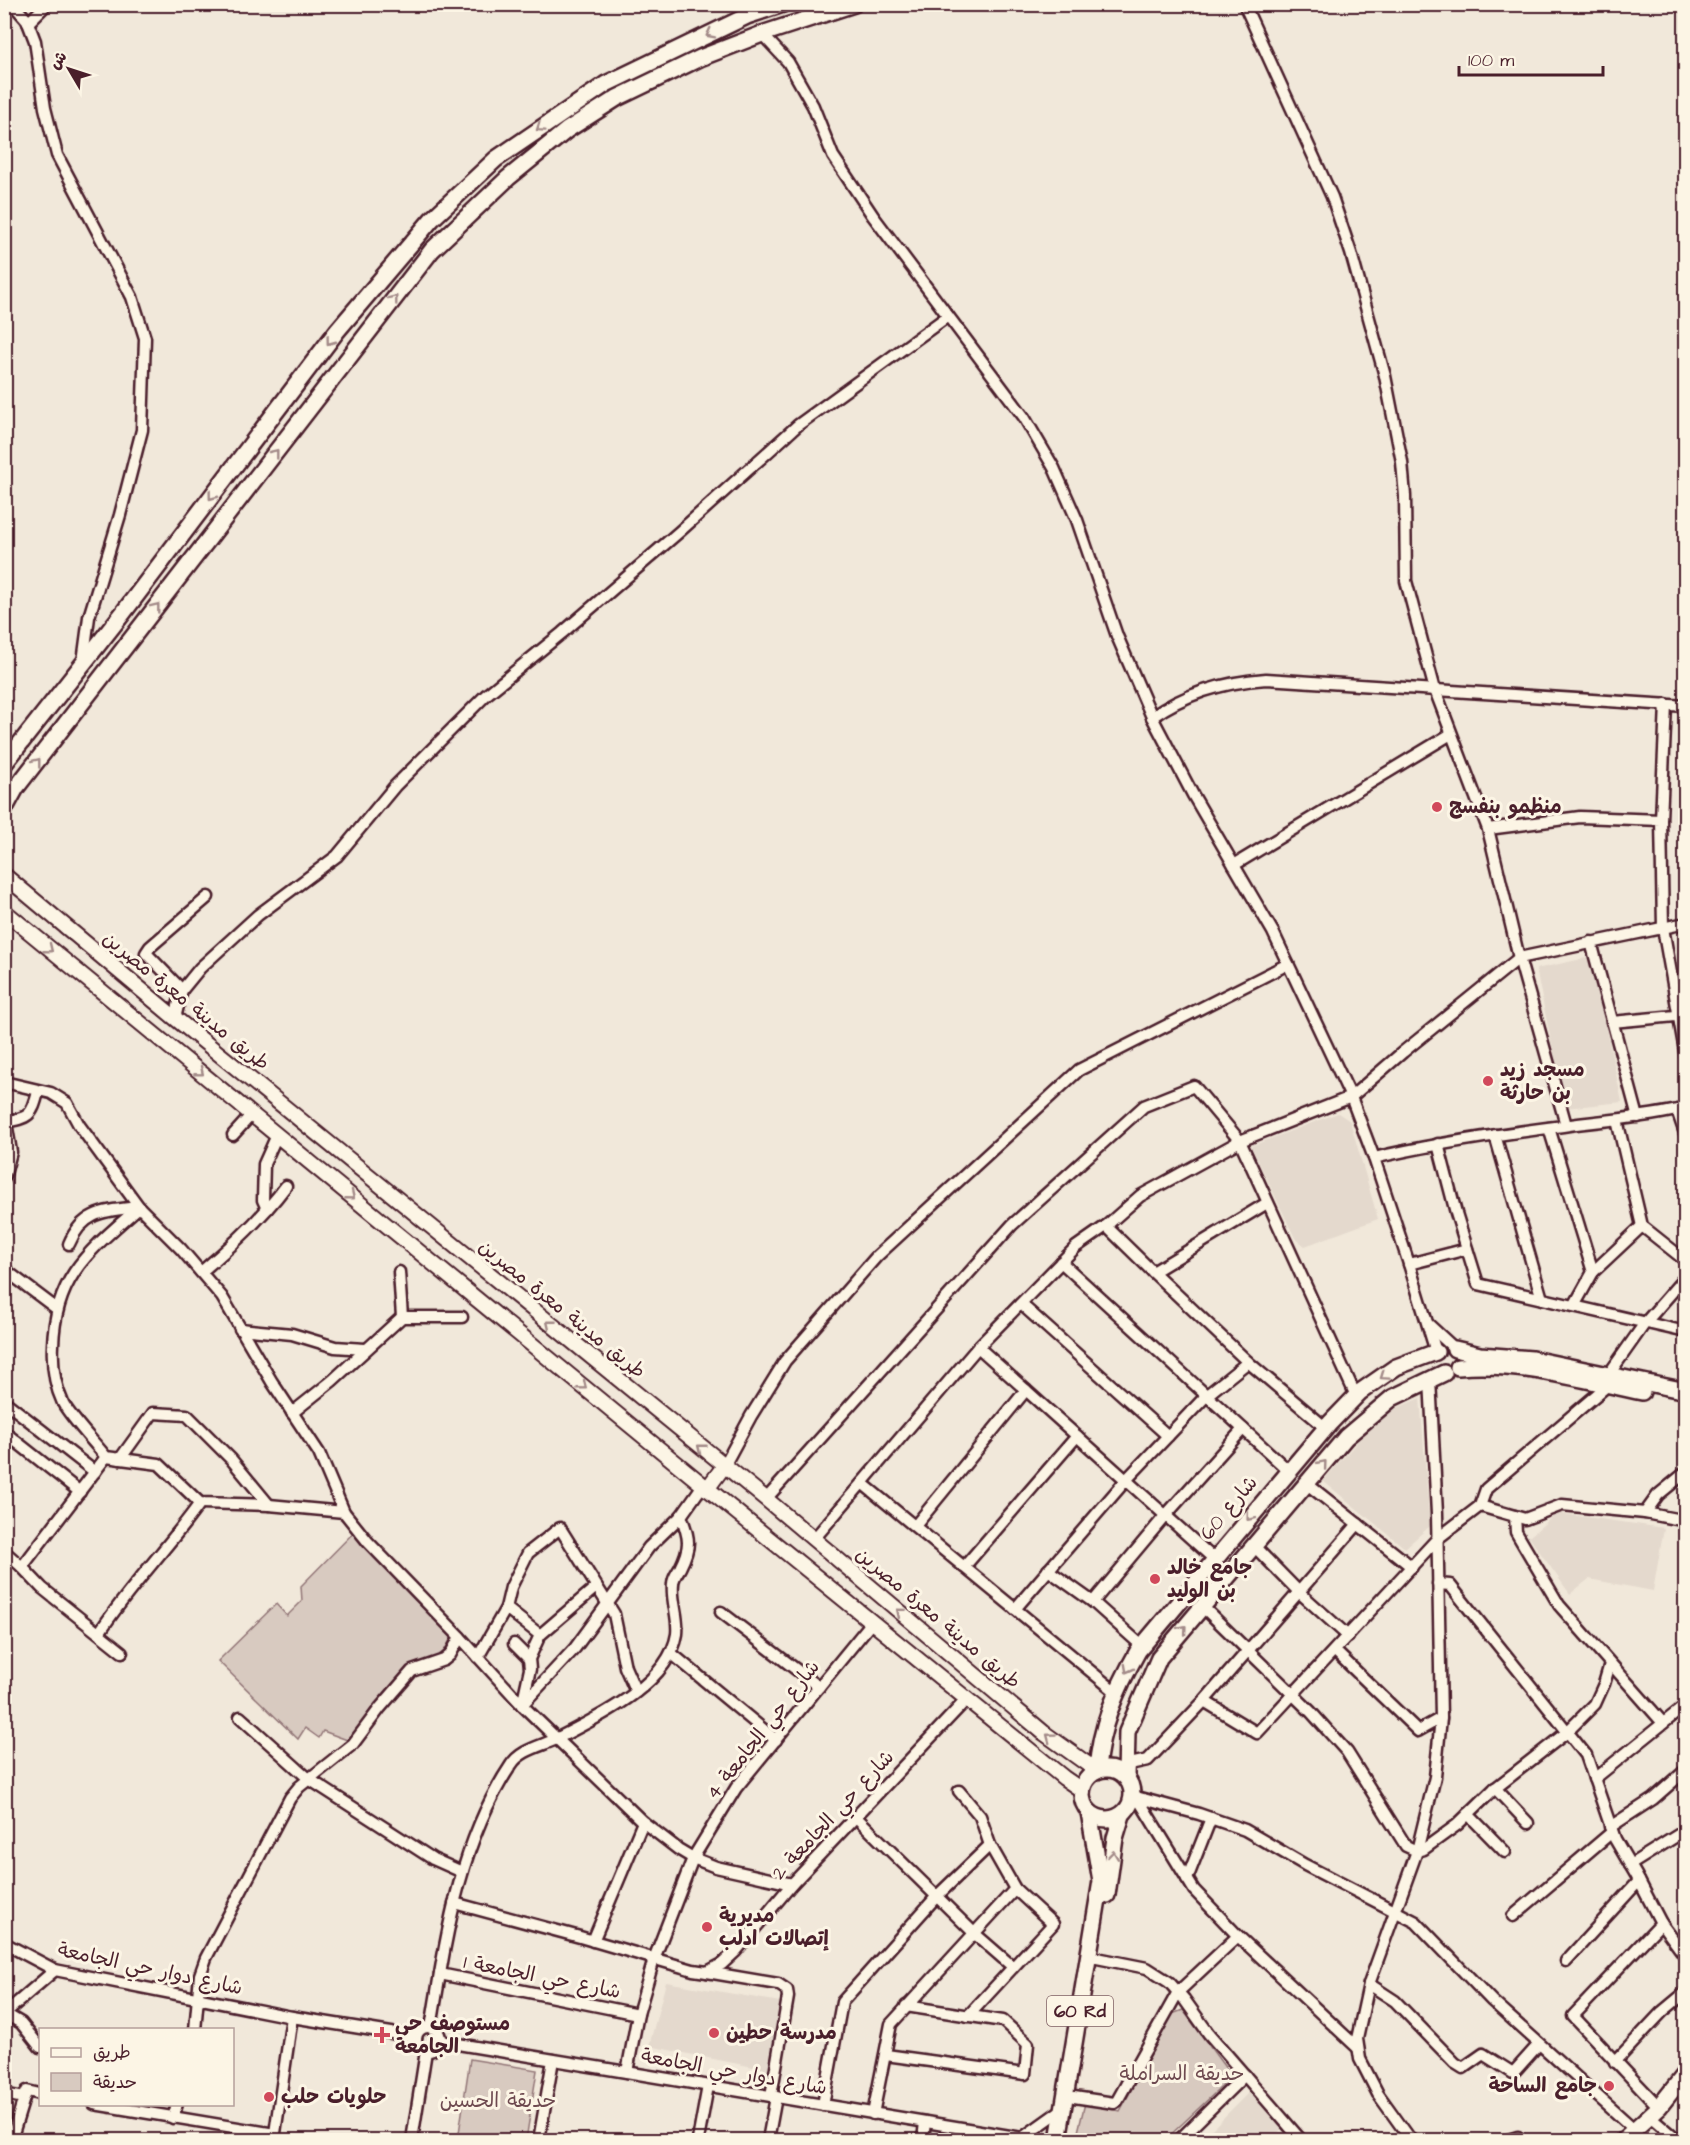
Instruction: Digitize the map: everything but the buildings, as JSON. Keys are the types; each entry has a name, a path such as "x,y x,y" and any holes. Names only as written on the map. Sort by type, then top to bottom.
{"main road":[{"path":"4,764 337,331 432,219 496,159 606,84 744,10 783,4"},
{"path":"4,810 16,788 432,249 508,178 567,130 617,98 700,58 762,34 854,4"},
{"name":"طريق مدينة معرة مصرين","path":"4,875 175,1018 766,1499 1044,1733 1097,1772"},
{"path":"4,911 705,1487 1083,1791"},
{"path":"1437,1376 1434,1362 1436,1352 1445,1347 1480,1354 1532,1359 1686,1401"},
{"path":"1129,1781 1111,1769 1097,1772 1088,1779 1083,1791 1084,1805 1089,1812 1105,1819 1114,1819 1128,1809 1131,1801 1127,1732 1159,1658 1346,1437 1392,1398 1437,1376 1455,1371 1460,1358 1455,1349"},
{"name":"شارع 60","path":"1097,1772 1098,1748 1116,1692 1142,1646 1289,1471 1356,1396 1396,1367 1436,1352"},
{"path":"1458,1367 1478,1365 1514,1367 1686,1391"},
{"path":"705,1487 724,1466"},
{"path":"1104,1727 1127,1732"},
{"name":"60 Rd","path":"1058,2140 1069,2103 1101,1881 1089,1812"},
{"path":"1067,2140 1069,2103 1097,1958 1115,1838 1122,1815"},
{"path":"1623,2140 1654,2111 1686,2073"}],"street":[{"path":"13,4 28,23 35,41 45,108 54,146 132,297 145,338 142,430 120,515 89,617 82,665"},
{"path":"28,23 48,4"},
{"path":"1244,4 1332,197 1351,254 1385,375 1402,462 1405,496 1406,581 1435,690 1488,829 1519,958 1566,1125"},
{"path":"762,34 788,62 813,106 839,166 873,216 1024,417 1054,468 1077,520 1117,636 1152,717 1193,795 1273,932 1351,1097 1374,1158 1429,1324 1436,1352"},
{"path":"175,1018 182,990 200,969 258,915 337,856 395,786 486,695 661,548 798,425 948,316"},
{"path":"1152,717 1190,695 1219,686 1266,679 1686,706"},
{"path":"1666,704 1661,820 1663,928 1682,1015 1686,1057"},
{"path":"1234,866 1451,734"},
{"path":"1488,829 1580,817 1661,820"},
{"path":"182,990 146,953 208,897"},
{"path":"814,1539 978,1347 1076,1247 1106,1226 1140,1196 1240,1142 1351,1097 1402,1052 1519,958 1686,923"},
{"path":"1592,942 1611,1022 1638,1117"},
{"path":"724,1466 784,1361 877,1256 1079,1070 1288,964"},
{"path":"1611,1022 1682,1015"},
{"path":"4,1082 38,1092 51,1093 67,1103 79,1125 139,1207 182,1249 222,1297 292,1413 319,1453 344,1512 368,1542 522,1705 643,1822 693,1858 716,1867 792,1884"},
{"path":"766,1499 1012,1225 1144,1106 1194,1086 1240,1142 1356,1396"},
{"path":"4,1178 11,1152 5,1122 26,1118 34,1108 38,1092"},
{"path":"1374,1158 1494,1135 1617,1120 1681,1109 1686,1136"},
{"path":"233,1135 252,1114"},
{"path":"1617,1120 1642,1226 1686,1261"},
{"path":"1549,1128 1593,1272"},
{"path":"267,1209 263,1200 264,1164 277,1135"},
{"path":"1494,1135 1542,1299"},
{"path":"1438,1144 1479,1284 1686,1332"},
{"path":"201,1272 226,1252 286,1186"},
{"path":"1153,1272 1268,1203"},
{"path":"69,1244 80,1226 92,1216 103,1212 139,1207"},
{"path":"139,1207 88,1254 71,1275 62,1292 53,1327 52,1365 64,1403 106,1457 159,1464 200,1503 269,1505 344,1512"},
{"path":"1106,1226 1248,1362 1326,1428"},
{"path":"1574,1306 1593,1272 1642,1226"},
{"path":"1409,1264 1467,1249"},
{"path":"1061,1262 1289,1471"},
{"path":"4,1269 57,1309"},
{"path":"399,1272 402,1317"},
{"path":"1204,1701 1257,1733 1437,1539 1480,1506 1486,1489 1608,1379 1645,1323 1686,1276"},
{"path":"1020,1304 1168,1436"},
{"path":"292,1413 332,1381 402,1317 462,1317"},
{"path":"1429,1324 1455,1349"},
{"path":"240,1329 292,1334 335,1347 365,1349"},
{"path":"978,1347 1214,1559"},
{"path":"1015,1609 1126,1480 1206,1395 1248,1362"},
{"path":"1411,2140 1378,2094 1360,2059 1357,2039 1369,1984 1416,1851 1435,1777 1441,1718 1437,1539 1437,1376"},
{"path":"915,1526 1026,1390"},
{"path":"4,1401 95,1472"},
{"path":"120,1459 153,1413 187,1415 231,1459 269,1505"},
{"path":"1093,1602 1165,1516 1243,1429"},
{"path":"4,1432 80,1492"},
{"path":"964,1567 1077,1436"},
{"path":"22,1567 106,1457"},
{"path":"1645,1513 1658,1495 1686,1473"},
{"path":"862,1483 1116,1692"},
{"path":"1306,1483 1412,1567"},
{"path":"522,1705 575,1648 654,1541 681,1516 705,1487"},
{"path":"99,1633 116,1607 182,1529 200,1503"},
{"path":"1480,1506 1525,1519 1562,1505 1645,1513 1686,1521"},
{"path":"431,2028 454,1903 462,1872 475,1830 493,1793 513,1761 621,1703 661,1668 671,1653 678,1623 673,1581 689,1544 681,1516"},
{"path":"1515,1516 1516,1532 1559,1605 1664,1723"},
{"path":"1129,1781 1204,1701 1358,1524"},
{"path":"478,1657 506,1608 511,1587 528,1553 560,1528 616,1620 625,1667 636,1692"},
{"path":"1254,1546 1299,1592 1348,1636"},
{"path":"4,1551 42,1588 122,1652"},
{"path":"1048,1569 1093,1602 1142,1646"},
{"path":"1438,1584 1450,1585 1586,1755 1611,1829 1661,1923 1686,1957"},
{"path":"522,1705 530,1664 540,1635 596,1587"},
{"path":"1202,1606 1311,1712 1347,1752 1406,1846 1416,1851 1424,1849 1468,1814 1495,1788 1566,1732 1595,1704 1610,1664"},
{"path":"506,1608 540,1635"},
{"path":"721,1612 819,1688"},
{"name":"شارع حي الجامعة 4","path":"627,2072 638,2014 654,1959 693,1858 736,1788 872,1622"},
{"path":"195,2028 200,1975 213,1942 282,1812 299,1787 353,1744 412,1671 444,1660 460,1637"},
{"path":"514,1644 530,1664 551,1676"},
{"path":"1335,1650 1418,1731 1441,1718"},
{"path":"671,1653 776,1740"},
{"name":"شارع حي الجامعة 2","path":"707,1972 722,1964 736,1951 792,1884 967,1699"},
{"path":"1594,1779 1686,1705"},
{"path":"240,1717 309,1779 433,1858 462,1872"},
{"path":"1513,1916 1611,1829 1653,1799 1686,1770"},
{"path":"1129,1781 1211,1818 1245,1830 1305,1865 1416,1922 1492,2001 1634,2129"},
{"path":"1129,1781 1194,1890 1238,1936 1358,2048"},
{"path":"1495,1788 1528,1823"},
{"path":"959,1791 980,1816 990,1845 1015,1889 1053,1924 968,2016"},
{"path":"1468,1814 1505,1852"},
{"path":"856,1817 974,1933 1014,1967"},
{"path":"1187,1879 1211,1818"},
{"path":"592,1941 643,1822"},
{"path":"1630,1865 1686,1830"},
{"path":"823,2105 843,2001 937,1896 990,1845"},
{"path":"1566,1961 1639,1881"},
{"path":"873,2114 891,2024 1015,1889"},
{"path":"454,1903 693,1970 778,1984 787,1990 788,1997 768,2140"},
{"path":"1661,1923 1573,2016 1615,2062 1678,2140"},
{"path":"1069,2103 1114,2103 1117,2101 1178,1992 1238,1936"},
{"name":"شارع دوار حي الجامعة","path":"4,1943 55,1970 292,2017 416,2037"},
{"path":"1097,1958 1147,1968 1169,1982 1209,2034 1301,2140"},
{"path":"39,2046 21,2023 5,2013 55,1970"},
{"name":"شارع حي الجامعة 1","path":"440,1974 638,2014"},
{"path":"1369,1984 1395,2001 1455,2063 1463,2068 1483,2054 1513,2073 1539,2044"},
{"path":"1615,2062 1662,2012 1686,1992"},
{"path":"886,2055 1025,2074 1028,2044 1003,2020 906,2006"},
{"path":"104,2106 275,2137 292,2017"},
{"path":"431,2028 439,2035 440,2041 435,2049 426,2051 418,2046 416,2037 422,2029 431,2028"},
{"name":"شارع دوار حي الجامعة","path":"440,2041 1024,2139 1069,2103"},
{"path":"412,2140 426,2051"},
{"path":"539,2140 553,2060"},
{"path":"1179,2140 1245,2075"},
{"path":"698,2140 708,2086"},
{"path":"11,2140 27,2091 39,2094"},
{"path":"4,2094 24,2098"},
{"path":"173,2118 176,2106"},
{"path":"923,2140 925,2122"},
{"path":"1508,2140 1518,2137 1521,2140"}],"shaded area":[{"path":"1591,957 1622,1102 1565,1108 1536,969"},
{"path":"1338,1113 1350,1121 1378,1219 1305,1246 1295,1238 1251,1146"},
{"path":"1420,1398 1430,1526 1405,1548 1323,1481 1381,1415"},
{"path":"1557,1513 1664,1528 1653,1591 1589,1579 1570,1594 1529,1537"},
{"name":"مدرسة حطين","path":"666,1982 780,2002 768,2070 649,2046"},
{"path":"1250,2091 1283,2128 1269,2140 1201,2140"}],"green space":[{"path":"355,1531 413,1598 452,1636 442,1655 411,1666 371,1709 350,1741 323,1731 319,1738 305,1728 298,1739 218,1661 276,1604 287,1616 302,1601 301,1586"},
{"name":"حديقة السراملة","path":"1183,2010 1232,2077 1165,2140 1076,2140 1085,2103 1120,2111 1172,2014"},
{"name":"حديقة الحسين","path":"470,2059 537,2070 526,2140 458,2140"}],"place":[{"name":"منظمو بنفسج","path":"1437,807"},
{"name":"مسجد زيد بن حارثة","path":"1488,1081"},
{"name":"جامع خالد بن الوليد","path":"1155,1579"},
{"name":"مديرية إتصالات ادلب","path":"707,1927"},
{"name":"مدرسة حطين","path":"714,2033"},
{"name":"مستوصف حي الجامعة","path":"382,2035"},
{"name":"جامع الساحة","path":"1609,2086"},
{"name":"حلويات حلب","path":"269,2097"}]}
